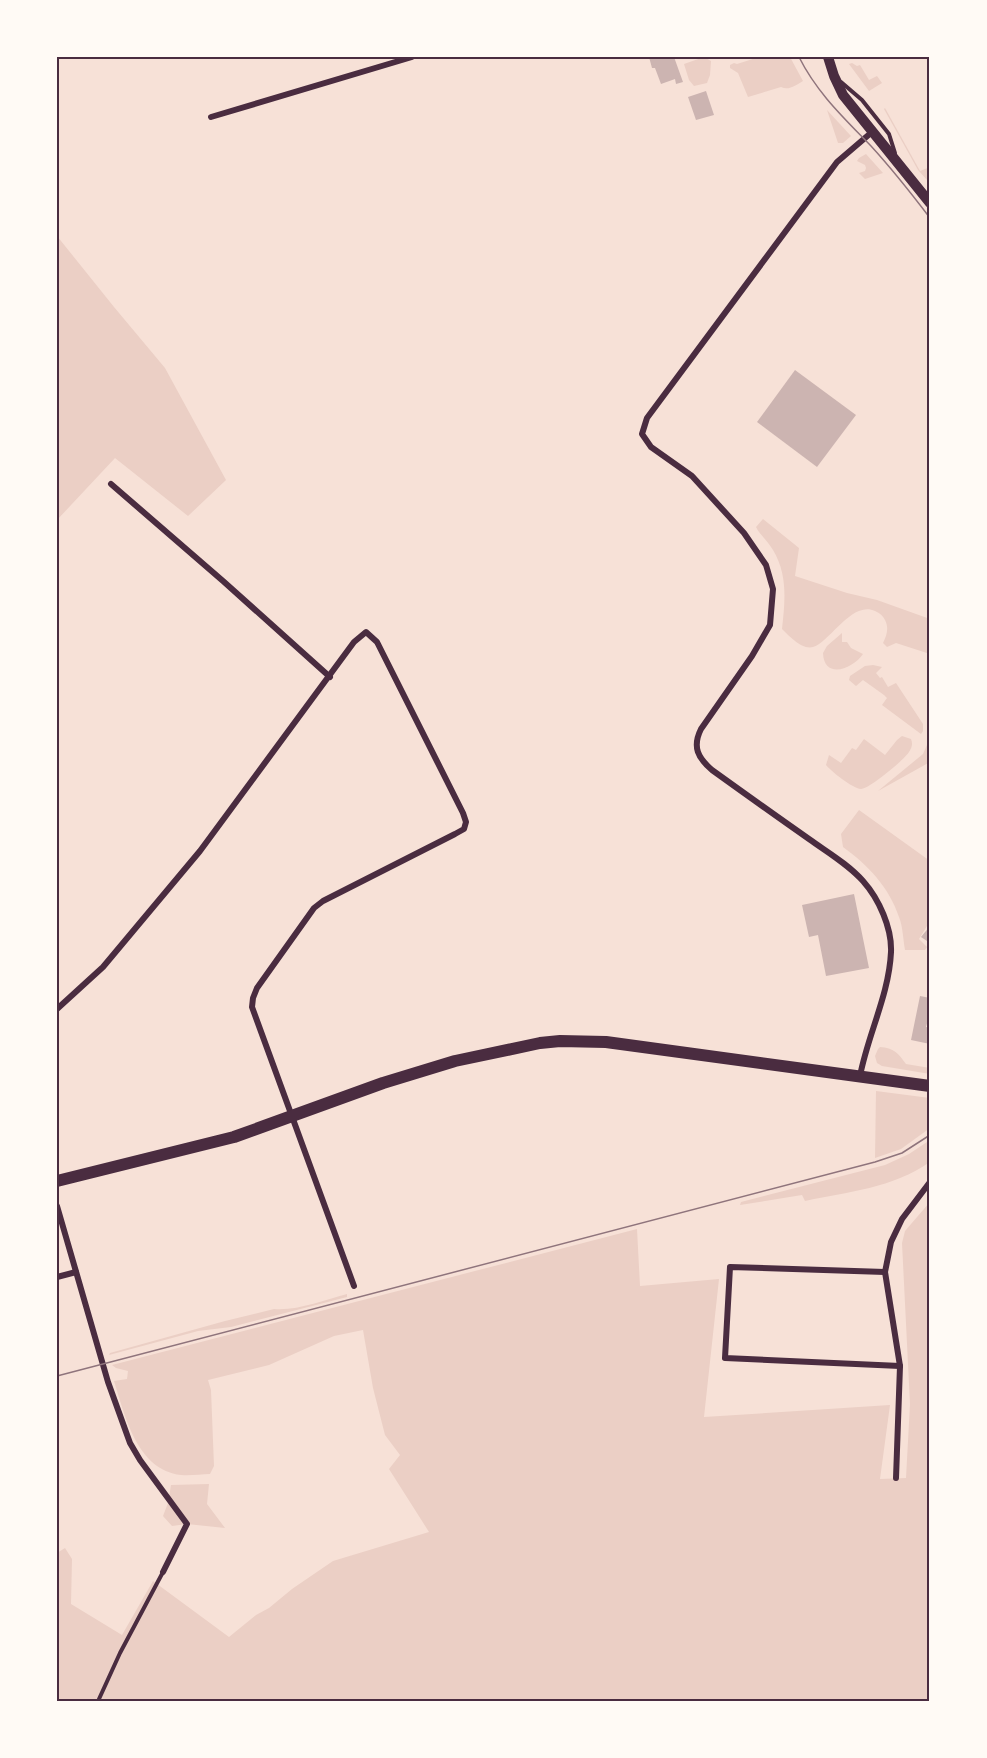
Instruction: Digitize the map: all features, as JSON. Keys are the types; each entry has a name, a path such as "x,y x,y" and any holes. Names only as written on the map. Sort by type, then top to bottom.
{"main road":[{"path":"828,57 843,95 930,203"},
{"path":"57,1181 234,1137 417,1072 499,1051 557,1041 606,1042 930,1086"}],"street":[{"path":"211,117 412,57"},
{"path":"860,1076 888,973 891,950 885,920 872,892 852,871 712,770 696,751 697,736 752,656 770,625 773,589 766,565 744,533 707,490 692,476 651,447 642,434 647,418 837,162 872,132"},
{"path":"111,484 330,677"},
{"path":"57,1009 103,967 200,851 354,642 366,632 377,642 463,813 466,822 464,829 314,908 257,988 252,1007 354,1286"},
{"path":"896,1478 900,1366 885,1272 891,1242 902,1219 930,1182"},
{"path":"57,1206 108,1382 130,1443 187,1524 163,1572"},
{"path":"885,1272 730,1267 725,1358 900,1366"},
{"path":"57,1276 76,1272"}],"lane":[{"path":"834,76 861,100 889,134 899,165"},
{"path":"100,1701 120,1653 163,1572"}],"shaded area":[{"path":"704,57 711,61 710,75 707,83 694,86 689,80 684,64"},
{"path":"759,57 790,57 803,81 790,88 781,87 748,97 738,73 730,68 730,65"},
{"path":"849,64 860,65 869,80 877,76 882,83 869,91"},
{"path":"885,108 920,171 930,167 930,181 918,170"},
{"path":"827,110 851,136 843,143 838,143"},
{"path":"866,154 883,173 865,179 859,173 865,171 866,168 857,161"},
{"path":"57,236 165,368 226,480 188,516 115,458 57,520"},
{"path":"763,519 799,548 795,576 877,600 930,619 930,654 896,643 887,647 883,643 887,632 885,620 875,611 866,609 850,616 820,644 813,647 804,646 792,639 782,629 783,579 778,559 756,527"},
{"path":"842,633 842,642 847,642 851,648 863,654 853,664 833,669 828,667 823,653 827,646"},
{"path":"865,666 882,667 876,673 880,678 882,677 888,687 896,683 923,724 921,734 882,705 887,698 884,695 863,680 856,686 849,680 850,676"},
{"path":"902,736 911,739 912,746 909,752 886,774 865,788 853,786 826,765 829,755 841,763 852,748 856,750 864,739 885,755"},
{"path":"930,738 930,762 878,791 923,754"},
{"path":"859,810 930,861 930,911 928,914 930,921 919,939 927,947 925,950 905,950 900,921 890,896 869,869 843,847 841,834"},
{"path":"880,1047 895,1052 906,1064 930,1068 930,1074 882,1066 877,1063 875,1056"},
{"path":"876,1091 930,1098 930,1128 901,1149 875,1158"},
{"path":"930,1140 930,1162 901,1178 853,1192 805,1201 802,1195 740,1205 741,1202 885,1165 909,1154"},
{"path":"930,1202 930,1701 57,1701 57,1553 65,1548 72,1559 71,1604 122,1635 153,1581 229,1637 256,1615 333,1561 429,1532 389,1469 400,1455 385,1435 373,1388 363,1330 334,1336 269,1365 208,1380 211,1390 214,1466 210,1474 181,1475 166,1471 143,1452 128,1425 114,1381 127,1379 128,1371 112,1365 637,1229 640,1286 719,1279 704,1417 890,1405 880,1479 906,1478 910,1404 902,1243 905,1231"},
{"path":"347,1294 347,1297 231,1327 198,1331 109,1355 225,1321 274,1309 301,1307"},
{"path":"209,1484 207,1504 225,1528 187,1524 172,1526 163,1516 171,1485"}],"building":[{"path":"649,57 674,57 683,82 676,84 675,79 661,84"},
{"path":"706,91 714,115 696,120 688,97"},
{"path":"795,370 856,415 817,467 757,422"},
{"path":"854,894 869,968 826,976 818,935 809,937 802,905"},
{"path":"930,926 930,943 921,937"},
{"path":"920,996 930,998 930,1013 926,1027 930,1028 930,1044 911,1040"}],"tram line":[{"path":"799,57 823,94 886,163 930,218"},
{"path":"57,1376 875,1162 902,1153 930,1135"}]}
